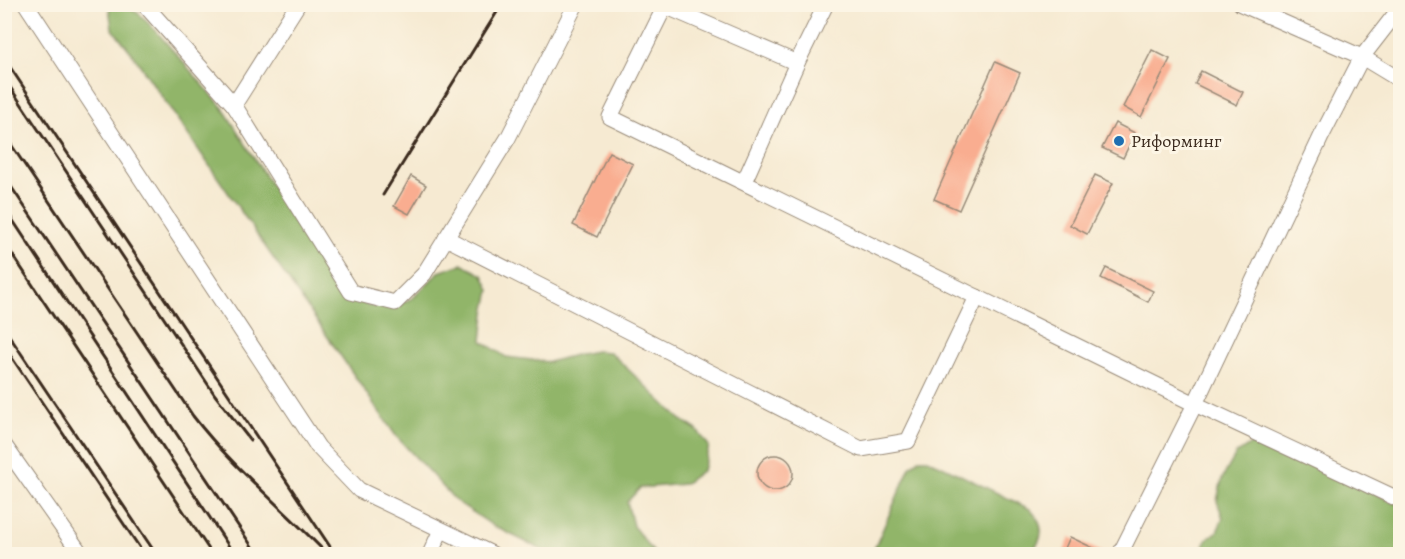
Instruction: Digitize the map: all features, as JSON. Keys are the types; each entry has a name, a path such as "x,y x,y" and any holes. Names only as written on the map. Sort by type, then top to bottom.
{"lane":[{"path":"26,4 318,447 359,490 492,555"},
{"path":"144,4 234,105 351,292 395,303 424,274 508,138 576,4"},
{"path":"234,105 298,4"},
{"path":"744,182 826,4"},
{"path":"1240,4 1362,57 1401,81"},
{"path":"797,63 665,6 610,117 1195,404 1401,500"},
{"path":"1120,555 1195,404 1321,137 1362,57 1401,8"},
{"path":"446,238 861,449 908,441 977,297"},
{"path":"4,445 81,555"},
{"path":"430,555 441,530"}],"green space":[{"path":"122,5 138,13 156,31 223,108 327,275 348,297 370,306 394,306 413,298 439,272 462,264 483,275 490,290 482,341 506,357 549,362 596,351 610,352 680,419 697,430 709,446 703,470 684,484 640,488 627,502 633,526 655,554 550,554 492,525 456,501 396,436 131,52 112,28 109,8"},
{"path":"1266,443 1400,505 1400,554 1200,554 1206,540 1217,532 1223,518 1217,501 1222,479 1236,454 1251,444"},
{"path":"919,459 928,459 1030,509 1040,526 1038,543 1029,554 872,554 910,467"}],"building":[{"path":"1152,50 1170,59 1141,117 1123,107"},
{"path":"995,62 1020,73 959,210 934,199"},
{"path":"1201,71 1243,92 1237,105 1195,84"},
{"name":"Риформинг","path":"1115,123 1135,133 1123,158 1102,148"},
{"path":"609,152 633,164 597,237 573,225"},
{"path":"1095,175 1113,183 1087,234 1070,225"},
{"path":"411,176 426,185 409,214 394,206"},
{"path":"1106,268 1153,291 1148,302 1101,278"},
{"path":"775,455 788,460 793,473 788,486 775,491 762,486 757,473 762,460"},
{"path":"1070,537 1108,555 1062,555"}],"railway":[{"path":"383,195 502,4"},
{"path":"4,58 335,554"},
{"path":"4,78 215,395 250,440"},
{"path":"4,134 193,416 241,470 327,554"},
{"path":"4,176 257,554"},
{"path":"4,207 234,554"},
{"path":"4,242 212,554"},
{"path":"4,328 156,554"},
{"path":"4,346 144,554"}],"place":[{"name":"Риформинг","path":"1119,141"}]}
